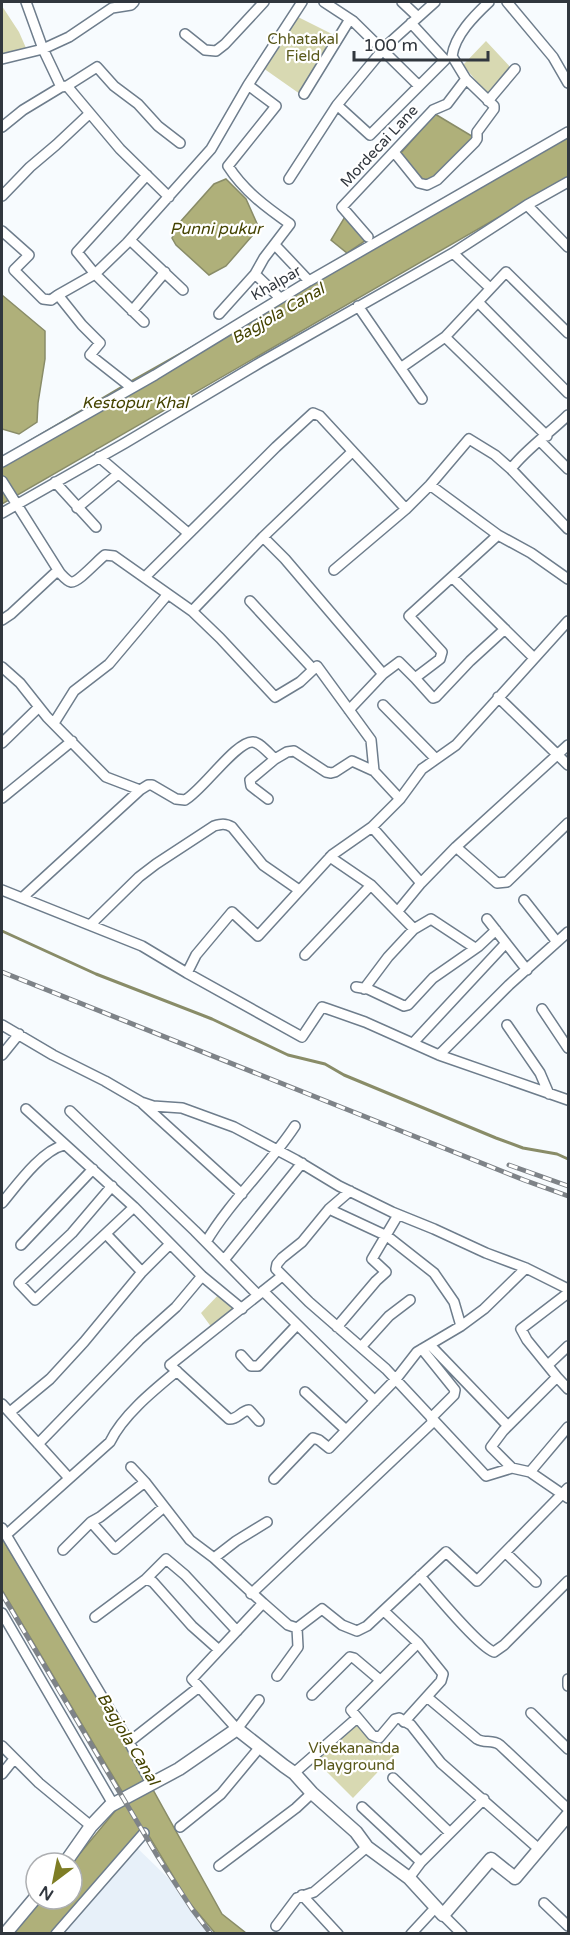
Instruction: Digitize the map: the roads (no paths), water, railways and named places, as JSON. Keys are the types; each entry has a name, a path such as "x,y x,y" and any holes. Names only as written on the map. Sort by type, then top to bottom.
{"street":[{"path":"26,2 43,49 64,86 120,149 169,197"},
{"path":"2,59 43,49 69,37 112,8 131,5 134,2"},
{"path":"185,34 205,50 216,51 264,2"},
{"path":"2,231 29,255 14,270 43,299 51,300 95,274 130,240 211,149 248,85 302,2"},
{"path":"324,2 350,20 419,86"},
{"path":"337,105 370,135 445,60 402,2"},
{"path":"289,178 337,105 382,50 435,2"},
{"path":"394,152 419,183 431,184 477,139 477,132 494,106 466,79 452,56 453,47 477,14 489,2"},
{"path":"507,2 553,57 568,83"},
{"path":"304,94 350,20"},
{"path":"2,126 23,110 97,67 114,86 138,104 158,126 180,143"},
{"path":"488,101 515,69"},
{"name":"Mordecai Lane","path":"368,237 342,207 433,110 447,104 466,79"},
{"path":"219,314 255,274 264,258 290,224 250,194 238,182 228,166 276,106 248,85"},
{"path":"2,196 30,167 89,114"},
{"name":"Khalpar","path":"2,462 568,132"},
{"path":"144,322 95,274 77,252 147,175"},
{"path":"2,513 453,253 527,205 568,182"},
{"path":"527,205 568,247"},
{"path":"130,240 183,290"},
{"path":"275,245 309,281"},
{"path":"453,253 490,288"},
{"path":"402,367 445,337 506,272 568,333"},
{"path":"132,311 165,273"},
{"path":"255,274 280,298"},
{"path":"58,295 100,343 90,355 132,388"},
{"path":"478,302 568,393"},
{"path":"358,306 422,399"},
{"path":"445,337 544,438 568,469"},
{"path":"145,577 313,413 320,416 406,509"},
{"path":"511,468 568,415"},
{"path":"334,570 406,509 469,439 511,468 568,529"},
{"path":"192,611 263,537 352,452"},
{"path":"99,457 188,533"},
{"path":"77,508 118,474"},
{"path":"2,480 15,505 60,573 69,582 80,578 105,555 110,554 192,611 275,697 300,682 316,666 371,740 374,771"},
{"path":"55,482 96,527"},
{"path":"430,485 498,535 568,579"},
{"path":"415,678 440,659 442,652 410,616 498,535"},
{"path":"263,537 285,559 383,674"},
{"path":"2,620 55,573 60,573"},
{"path":"453,578 534,658"},
{"path":"54,723 74,691 108,663 168,594"},
{"path":"250,601 313,669"},
{"path":"187,973 196,955 232,912 258,936 330,857 372,827 400,799 422,769 456,745 568,621"},
{"path":"349,710 383,674 399,662 433,698 436,697 505,629"},
{"path":"2,667 20,683 39,707 106,777 140,790"},
{"path":"498,698 568,765"},
{"path":"383,705 436,759"},
{"path":"3,738 39,707"},
{"path":"2,798 72,741"},
{"path":"22,898 148,785 176,799 185,800 248,742 260,745 275,759"},
{"path":"398,911 456,847 568,745"},
{"path":"268,799 251,786 250,780 275,759 291,751 298,753 326,772 335,772 352,761 374,771 400,799"},
{"path":"456,847 497,883 507,882 568,823"},
{"path":"90,925 139,877 220,824 232,827 262,865 299,890"},
{"path":"372,827 421,883"},
{"path":"330,857 371,885 414,929"},
{"path":"2,883 6,892 142,946 302,1037 322,1007 344,1013 439,1055 568,1100"},
{"path":"305,955 371,885"},
{"path":"524,900 557,942"},
{"path":"475,948 431,919 414,929 360,988 404,1006 408,1005 446,966 475,948 496,930"},
{"path":"487,920 527,970"},
{"path":"439,1055 509,985 568,932"},
{"path":"412,1043 506,943"},
{"path":"542,1009 568,1048"},
{"path":"2,1025 141,1102 153,1106 182,1108 234,1127 398,1215 526,1268 568,1288"},
{"path":"507,1025 540,1073 549,1094"},
{"path":"2,1055 19,1034"},
{"path":"141,1102 242,1194"},
{"path":"26,1109 112,1186 202,1276 242,1309"},
{"path":"70,1111 224,1260 297,1325 375,1401"},
{"path":"206,1242 216,1225 278,1151 295,1125"},
{"path":"2,1203 46,1155 55,1147 64,1145"},
{"path":"224,1260 302,1163"},
{"path":"21,1245 93,1168"},
{"path":"112,1186 72,1233 19,1283 35,1300 134,1207"},
{"path":"297,1628 322,1610 342,1625 357,1631 367,1626 446,1552 477,1581 567,1493 530,1472 512,1468 486,1476 396,1379 276,1269 277,1264 302,1242 329,1209 350,1191"},
{"path":"329,1209 386,1236 434,1273 454,1302 461,1326"},
{"path":"337,1327 386,1272 372,1259 398,1215"},
{"path":"106,1234 142,1272"},
{"path":"10,1412 50,1378 84,1342 142,1272 170,1244"},
{"path":"274,1479 313,1438 329,1448 396,1379 417,1352 461,1326 484,1309 526,1268"},
{"path":"38,1444 139,1340 176,1307 202,1276"},
{"path":"259,1421 249,1410 229,1419 170,1365 282,1276"},
{"path":"568,1293 521,1329 527,1341 568,1389"},
{"path":"361,1347 389,1316 410,1300"},
{"path":"241,1355 251,1366 258,1366 297,1325"},
{"path":"548,1365 568,1346"},
{"path":"251,1594 432,1420 454,1395 455,1390 426,1347"},
{"path":"426,1347 508,1426"},
{"path":"151,1784 129,1742 4,1532 110,1442 115,1432 149,1395 177,1371"},
{"path":"512,1468 491,1446 557,1377"},
{"path":"305,1392 346,1430"},
{"path":"2,1404 69,1478"},
{"path":"530,1472 568,1427"},
{"path":"131,1467 190,1540 214,1558 251,1594 288,1625 297,1628"},
{"path":"63,1550 91,1522 145,1482"},
{"path":"91,1522 115,1550 164,1507"},
{"path":"214,1558 267,1522"},
{"path":"506,1553 536,1582"},
{"path":"95,1617 146,1579 166,1559 185,1575 237,1630"},
{"path":"420,1576 471,1632 494,1652 504,1645 568,1581"},
{"path":"146,1579 153,1582 192,1626 219,1650"},
{"path":"263,1603 192,1679 237,1730 294,1773 356,1832 367,1847 409,1878 462,1934"},
{"path":"384,1611 418,1643 443,1674 441,1681 404,1722"},
{"path":"2,1613 115,1803"},
{"path":"277,1676 298,1647 297,1628"},
{"path":"418,1643 351,1710 372,1735 379,1738 395,1719 399,1718 411,1725 441,1762 540,1850"},
{"path":"312,1695 350,1657 380,1680"},
{"path":"568,1679 568,1686"},
{"path":"129,1742 199,1687"},
{"path":"427,1697 480,1742 492,1740 500,1745 568,1809"},
{"path":"73,1851 91,1826 115,1803 179,1769 237,1730 259,1700"},
{"path":"531,1713 568,1749"},
{"path":"294,1773 357,1718"},
{"path":"2,1746 39,1783 91,1826"},
{"path":"180,1827 221,1794 260,1748"},
{"path":"2,1774 14,1759"},
{"path":"393,1778 450,1833"},
{"path":"219,1866 296,1809 312,1792"},
{"path":"409,1878 421,1862 484,1799"},
{"path":"362,1807 421,1862"},
{"path":"411,1934 439,1911 491,1859 515,1878 568,1815"},
{"path":"56,1934 144,1833"},
{"path":"276,1926 297,1898 314,1892 367,1847"},
{"path":"302,1895 338,1934"},
{"path":"544,1903 568,1926"},
{"path":"5,1934 24,1911"}],"water":[{"path":"435,114 475,138 428,185 400,154"},
{"name":"Kestopur Khal","path":"568,135 568,177 2,504 2,457 133,380"},
{"name":"Punni pukur","path":"226,179 246,199 259,228 226,266 209,275 176,245 172,238 181,221 214,184"},
{"path":"346,215 366,240 347,253 331,240"},
{"path":"2,295 45,331 45,359 37,422 19,434 2,429"},
{"path":"2,1538 132,1752 222,1914 246,1933 215,1933 188,1901 146,1831 84,1900 84,1851 82,1851 126,1798 2,1590"},
{"path":"32,1911 74,1911 54,1933 13,1933"}],"waterway":[{"path":"2,931 96,974 212,1019 288,1055 325,1064 344,1075 496,1138 523,1148 557,1154 568,1159"}],"railway":[{"path":"2,972 568,1196"},
{"path":"509,1165 568,1186"},
{"path":"2,1594 158,1857 211,1934"}],"park label":[{"name":"Chhatakal Field","path":"303,48"},
{"name":"Vivekananda Playground","path":"354,1756"}],"water label":[{"name":"Bagjola Canal","path":"278,314"},
{"name":"Bagjola Canal","path":"128,1739"}]}
